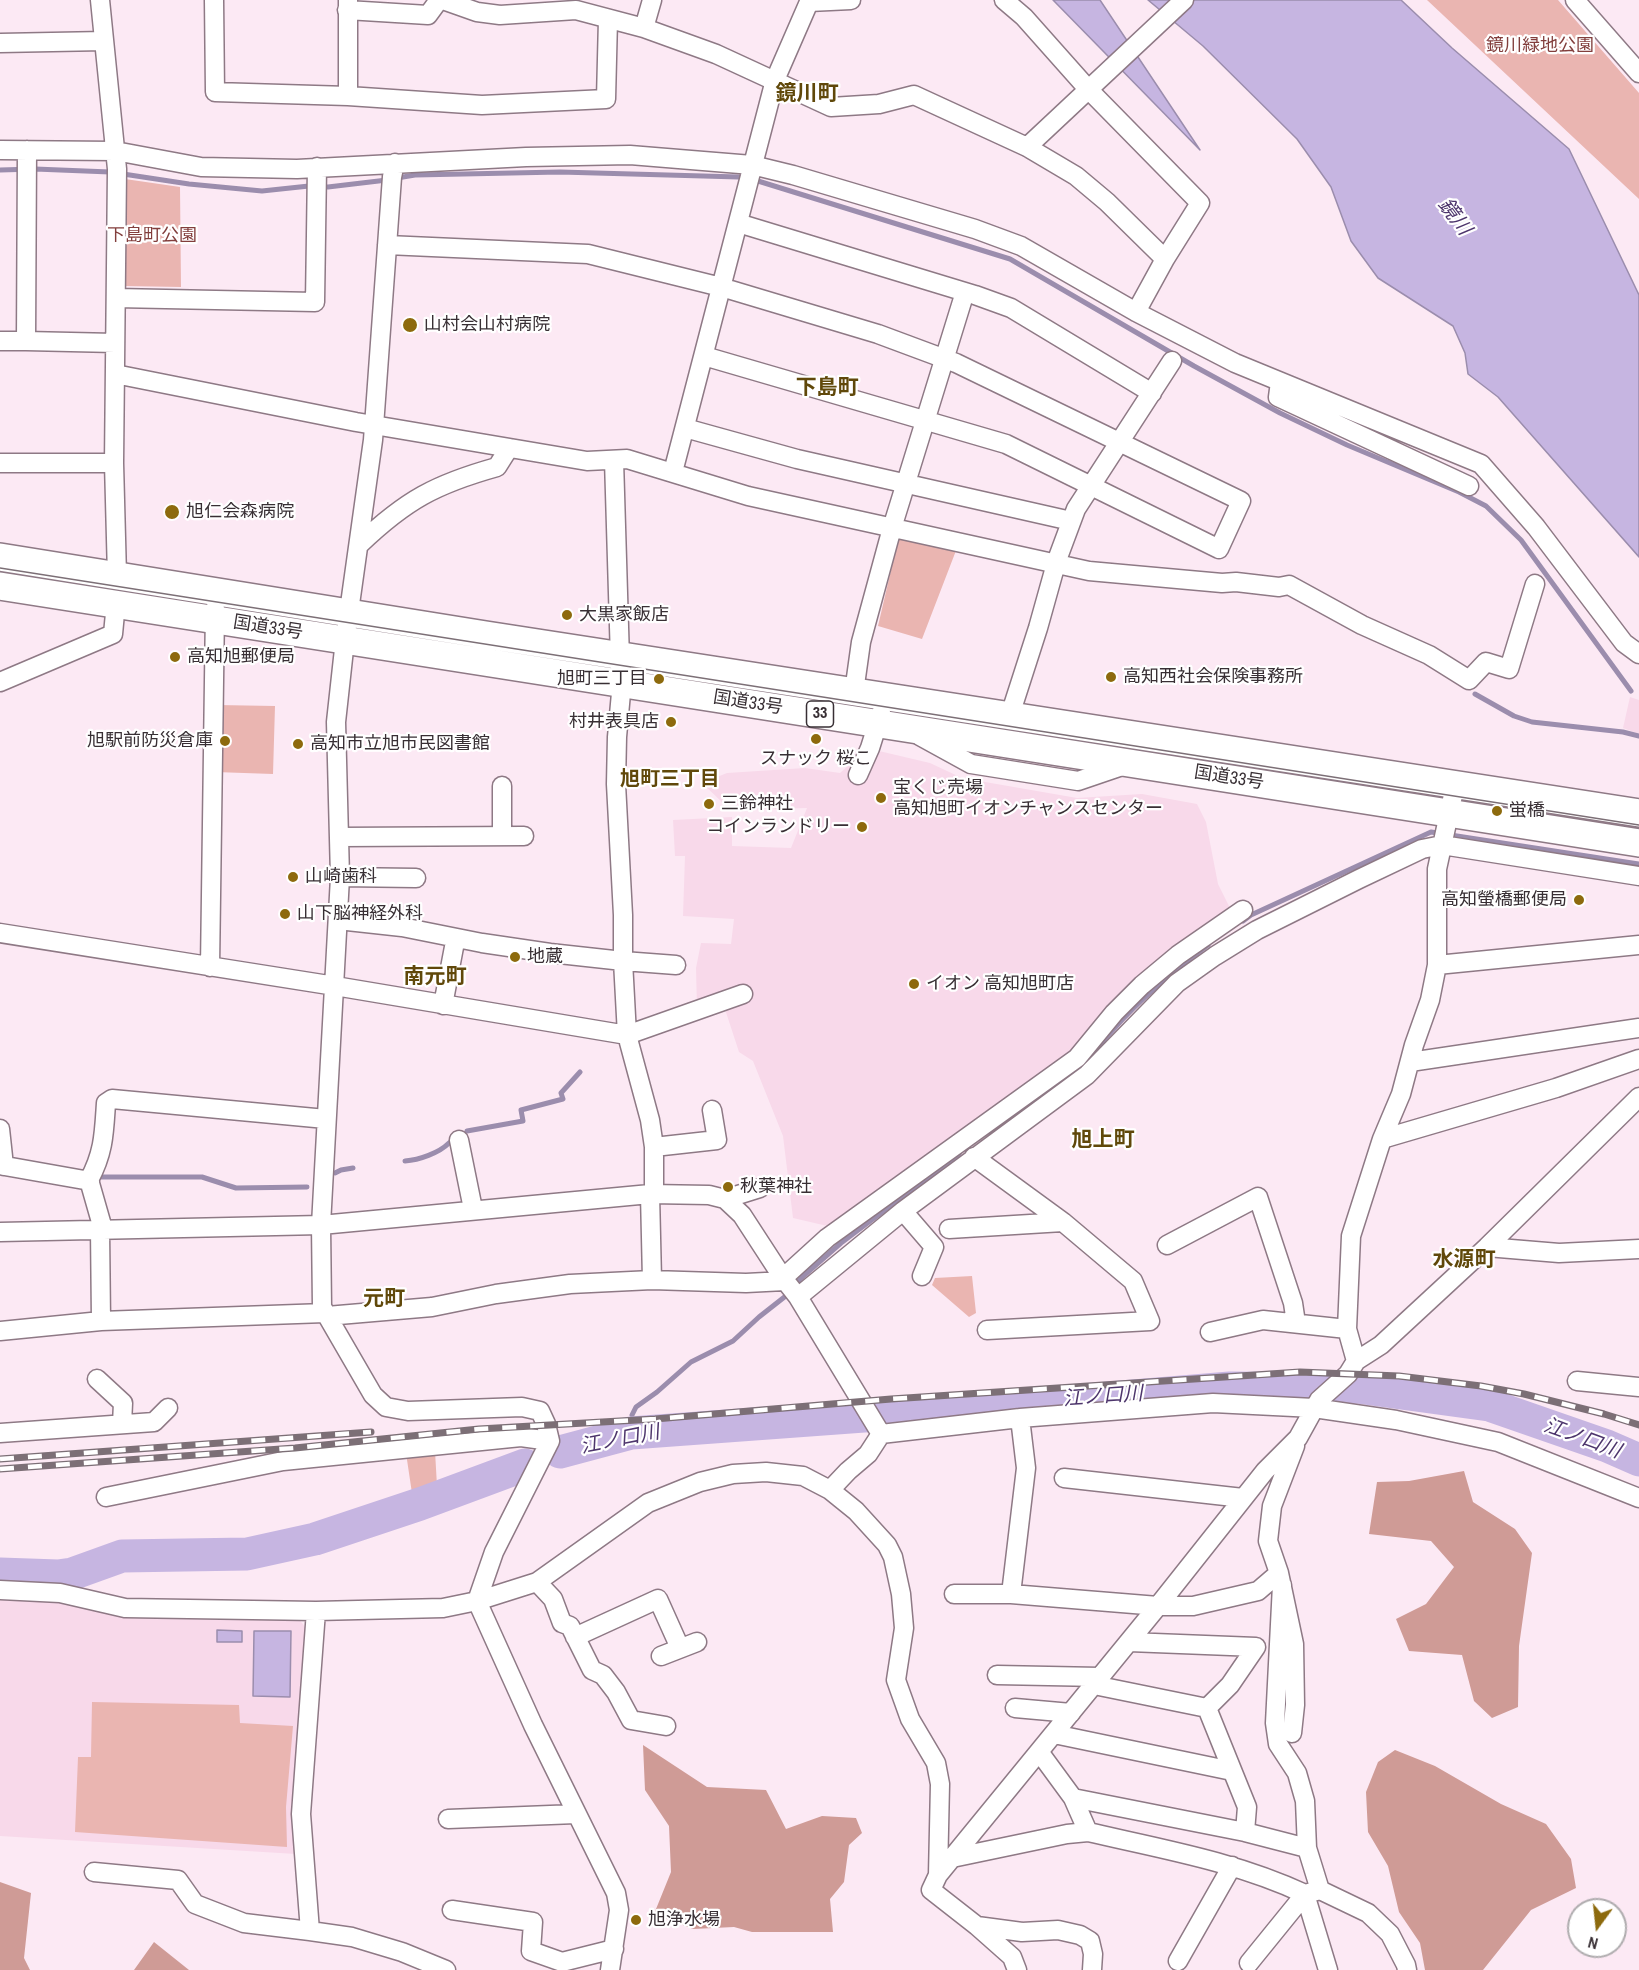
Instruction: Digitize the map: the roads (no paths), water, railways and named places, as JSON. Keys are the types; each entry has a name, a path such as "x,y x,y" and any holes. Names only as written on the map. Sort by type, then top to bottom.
{"highway":[{"name":"国道33号","path":"0,557 1639,813"},
{"name":"国道33号","path":"0,586 1132,763 1445,832 1639,843"}],"street":[{"path":"100,0 117,169 114,463 117,576"},
{"path":"214,0 215,92 348,96 482,105 606,99 608,19"},
{"path":"348,96 347,5 428,15 441,0 477,12 500,15 576,10 644,28 716,54 831,107 879,104 914,95 1027,147 1077,176 1165,259"},
{"path":"644,28 652,0"},
{"path":"673,472 776,80 809,1 851,0"},
{"path":"991,0 1017,27 1060,58"},
{"path":"1004,0 1024,17 1088,89 1200,202 1136,312"},
{"path":"1027,147 1184,0"},
{"path":"1575,0 1639,73"},
{"path":"0,35 0,43 104,41"},
{"path":"0,150 26,163 117,169 201,167 297,169 316,178 393,177 526,157 630,155 752,167 793,175 964,226 1021,246 1136,312 1235,363 1481,464 1536,527 1624,643 1639,654"},
{"path":"26,163 26,341"},
{"path":"393,177 374,424 336,722 340,877 321,1225 322,1307 373,1395 386,1407 408,1411 522,1407 540,1411 546,1424 550,1441 494,1552 477,1602 576,1814 616,1893 619,1910 610,1970"},
{"path":"116,298 315,302 316,178"},
{"path":"738,223 1011,308 1152,393"},
{"path":"387,245 588,254 721,287 879,334 944,358 1242,501 1219,549 1006,444 704,356"},
{"path":"854,692 861,642 892,528 964,292"},
{"path":"0,341 115,343"},
{"path":"1010,715 1056,564 1079,503 1172,362"},
{"path":"115,374 374,424 587,461 627,459 748,496 1089,571 1279,587 1289,585 1362,625 1429,655 1469,680 1486,663 1509,669 1535,584"},
{"path":"1280,382 1278,397 1469,486"},
{"path":"685,428 797,459 1071,521"},
{"path":"360,544 386,519 423,494 451,481 497,467 509,448"},
{"path":"614,460 621,683 616,784 623,915 623,961 627,1035 650,1120 654,1147 652,1280"},
{"path":"0,463 114,463"},
{"path":"210,967 215,591"},
{"path":"0,682 113,634 116,603"},
{"path":"858,775 869,750 891,725 886,697"},
{"path":"502,786 502,836"},
{"path":"1356,1361 1347,1329 1351,1236 1382,1139 1401,1094 1430,1000 1437,965 1437,869 1455,786"},
{"path":"790,1287 827,1238 1077,1058 1114,1013 1134,1009 1215,956 1250,919 1359,879 1422,849 1445,832 1639,876"},
{"path":"340,837 524,836"},
{"path":"340,877 416,878"},
{"path":"338,920 402,927 482,943 550,953 675,964"},
{"path":"0,933 627,1035 743,994"},
{"path":"1437,965 1639,945"},
{"path":"443,1005 454,947"},
{"path":"0,1331 101,1321 326,1315 432,1306 570,1284 652,1280 790,1287 903,1211 1087,1075 1134,1009"},
{"path":"1410,1062 1639,1028"},
{"path":"1382,1139 1556,1088 1639,1059"},
{"path":"1292,1733 1295,1705 1294,1644 1280,1579 1268,1541 1272,1506 1298,1438 1317,1404 1348,1374 1356,1361 1381,1345 1487,1247 1639,1097"},
{"path":"101,1321 102,1229 90,1181 103,1147 106,1103 112,1099 326,1119"},
{"path":"654,1147 717,1140 712,1110"},
{"path":"0,1129 2,1165 90,1181"},
{"path":"459,1140 473,1209"},
{"path":"974,1157 1063,1222 1133,1281 1150,1321 987,1330"},
{"path":"725,1199 760,1188"},
{"path":"0,1232 321,1225 652,1194 709,1195 725,1199 742,1215 866,1407 878,1431"},
{"path":"1167,1245 1258,1197 1293,1303 1296,1323"},
{"path":"903,1211 934,1247 922,1276"},
{"path":"949,1229 1063,1222"},
{"path":"1487,1247 1559,1253 1639,1249"},
{"path":"1210,1332 1263,1320 1347,1329"},
{"path":"97,1379 123,1403 122,1424"},
{"path":"1577,1381 1639,1387"},
{"path":"878,1431 1213,1403 1317,1404 1498,1442 1639,1498"},
{"path":"0,1433 154,1422 168,1408"},
{"path":"1011,1594 1026,1468 1020,1418"},
{"path":"830,1490 868,1454 878,1431"},
{"path":"106,1497 283,1461 521,1437 550,1441"},
{"path":"1017,1970 1012,1957 931,1890 938,1875 1040,1753 1265,1471 1298,1438"},
{"path":"0,1590 60,1593 125,1608 316,1611 443,1608 477,1602 537,1582 648,1503 700,1482 733,1474 766,1472 803,1476 830,1490 856,1511 887,1545 893,1557 901,1594 904,1628 896,1680 910,1719 936,1763 940,1784 938,1875"},
{"path":"1064,1478 1243,1498"},
{"path":"954,1594 1011,1594 1158,1606 1193,1606 1258,1592 1280,1579"},
{"path":"1280,1579 1275,1722 1278,1744 1297,1773 1305,1800 1307,1848 1328,1970"},
{"path":"537,1582 553,1599 562,1623 570,1626 592,1670 603,1675 616,1692 631,1720 666,1726"},
{"path":"575,1637 658,1599 689,1645 661,1656"},
{"path":"310,1931 301,1814 316,1611"},
{"path":"1129,1642 1256,1647 1230,1685 1207,1708"},
{"path":"997,1674 1097,1681 1207,1708"},
{"path":"1016,1708 1071,1713"},
{"path":"1207,1708 1247,1807 1245,1832"},
{"path":"1054,1734 1232,1770"},
{"path":"1040,1753 1073,1798 1088,1832"},
{"path":"1073,1798 1245,1832 1307,1848"},
{"path":"448,1819 576,1814"},
{"path":"952,1858 1067,1834 1088,1832 1232,1866 1313,1892 1368,1913 1390,1934 1407,1970"},
{"path":"1178,1962 1232,1866"},
{"path":"94,1872 178,1880 195,1904 244,1923 352,1937 402,1952 446,1970"},
{"path":"1249,1963 1313,1892"},
{"path":"452,1910 533,1922 531,1951 562,1962 614,1949"},
{"path":"977,1926 1022,1932 1058,1930 1080,1935 1090,1941 1093,1954 1092,1970"}],"water":[{"path":"1053,0 1100,0 1200,150"},
{"name":"鏡川","path":"1148,0 1401,0 1452,48 1569,149 1639,295 1639,557 1498,397 1468,374 1465,353 1453,326 1378,278 1351,241 1331,187 1297,139 1203,46"},
{"path":"217,1630 242,1631 242,1642 217,1642"},
{"path":"254,1631 291,1631 290,1697 253,1696"}],"waterway":[{"path":"0,170 110,172 189,184 262,191 309,186 328,187 387,180"},
{"path":"397,178 415,175 560,172 739,177 1010,259 1280,413 1486,506 1521,540 1631,691"},
{"path":"1475,694 1514,716 1532,722 1623,732 1639,736"},
{"path":"1243,921 1251,915 1431,832 1639,864"},
{"path":"1099,1046 1150,992 1208,945"},
{"path":"1059,1082 1087,1060"},
{"path":"467,1131 523,1121 521,1110 563,1099 561,1093 580,1072"},
{"path":"405,1161 428,1155 449,1143"},
{"path":"632,1415 636,1407 691,1362 733,1341 787,1295 801,1278 841,1243 959,1154"},
{"path":"335,1173 353,1168"},
{"path":"94,1177 202,1177 236,1188 307,1187"},
{"name":"江ノ口川","path":"560,1452 631,1433 1230,1388 1343,1389 1357,1387 1489,1405 1607,1446 1639,1460"},
{"name":"江ノ口川","path":"0,1574 58,1576 72,1574 122,1556 247,1554 315,1539 420,1504 525,1465"}],"tram line":[{"path":"0,568 1639,825"}],"railway":[{"path":"0,1469 295,1448 479,1429 655,1419 891,1399 1300,1372 1399,1376 1481,1386 1524,1394 1639,1425"},
{"path":"0,1459 371,1432"}],"place":[{"name":"山村会山村病院","path":"410,325"},
{"name":"旭仁会森病院","path":"172,512"},
{"name":"大黒家飯店","path":"567,615"},
{"name":"高知旭郵便局","path":"175,657"},
{"name":"高知西社会保険事務所","path":"1111,677"},
{"name":"旭町三丁目","path":"659,679"},
{"name":"村井表具店","path":"671,722"},
{"name":"スナック 桜こ","path":"816,739"},
{"name":"旭駅前防災倉庫","path":"225,741"},
{"name":"高知市立旭市民図書館","path":"298,744"},
{"name":"宝くじ売場 高知旭町イオンチャンスセンター","path":"881,798"},
{"name":"三鈴神社","path":"709,804"},
{"name":"蛍橋","path":"1497,811"},
{"name":"コインランドリー","path":"862,827"},
{"name":"山崎歯科","path":"293,877"},
{"name":"高知螢橋郵便局","path":"1579,900"},
{"name":"山下脳神経外科","path":"285,914"},
{"name":"地蔵","path":"515,957"},
{"name":"イオン 高知旭町店","path":"914,984"},
{"name":"秋葉神社","path":"728,1187"},
{"name":"旭浄水場","path":"636,1920"}],"district":[{"name":"鏡川町","path":"807,94"},
{"name":"下島町","path":"827,388"},
{"name":"旭町三丁目","path":"670,780"},
{"name":"南元町","path":"435,977"},
{"name":"旭上町","path":"1103,1140"},
{"name":"水源町","path":"1464,1260"},
{"name":"元町","path":"384,1299"}],"park label":[{"name":"鏡川緑地公園","path":"1540,46"},
{"name":"下島町公園","path":"152,236"}]}
